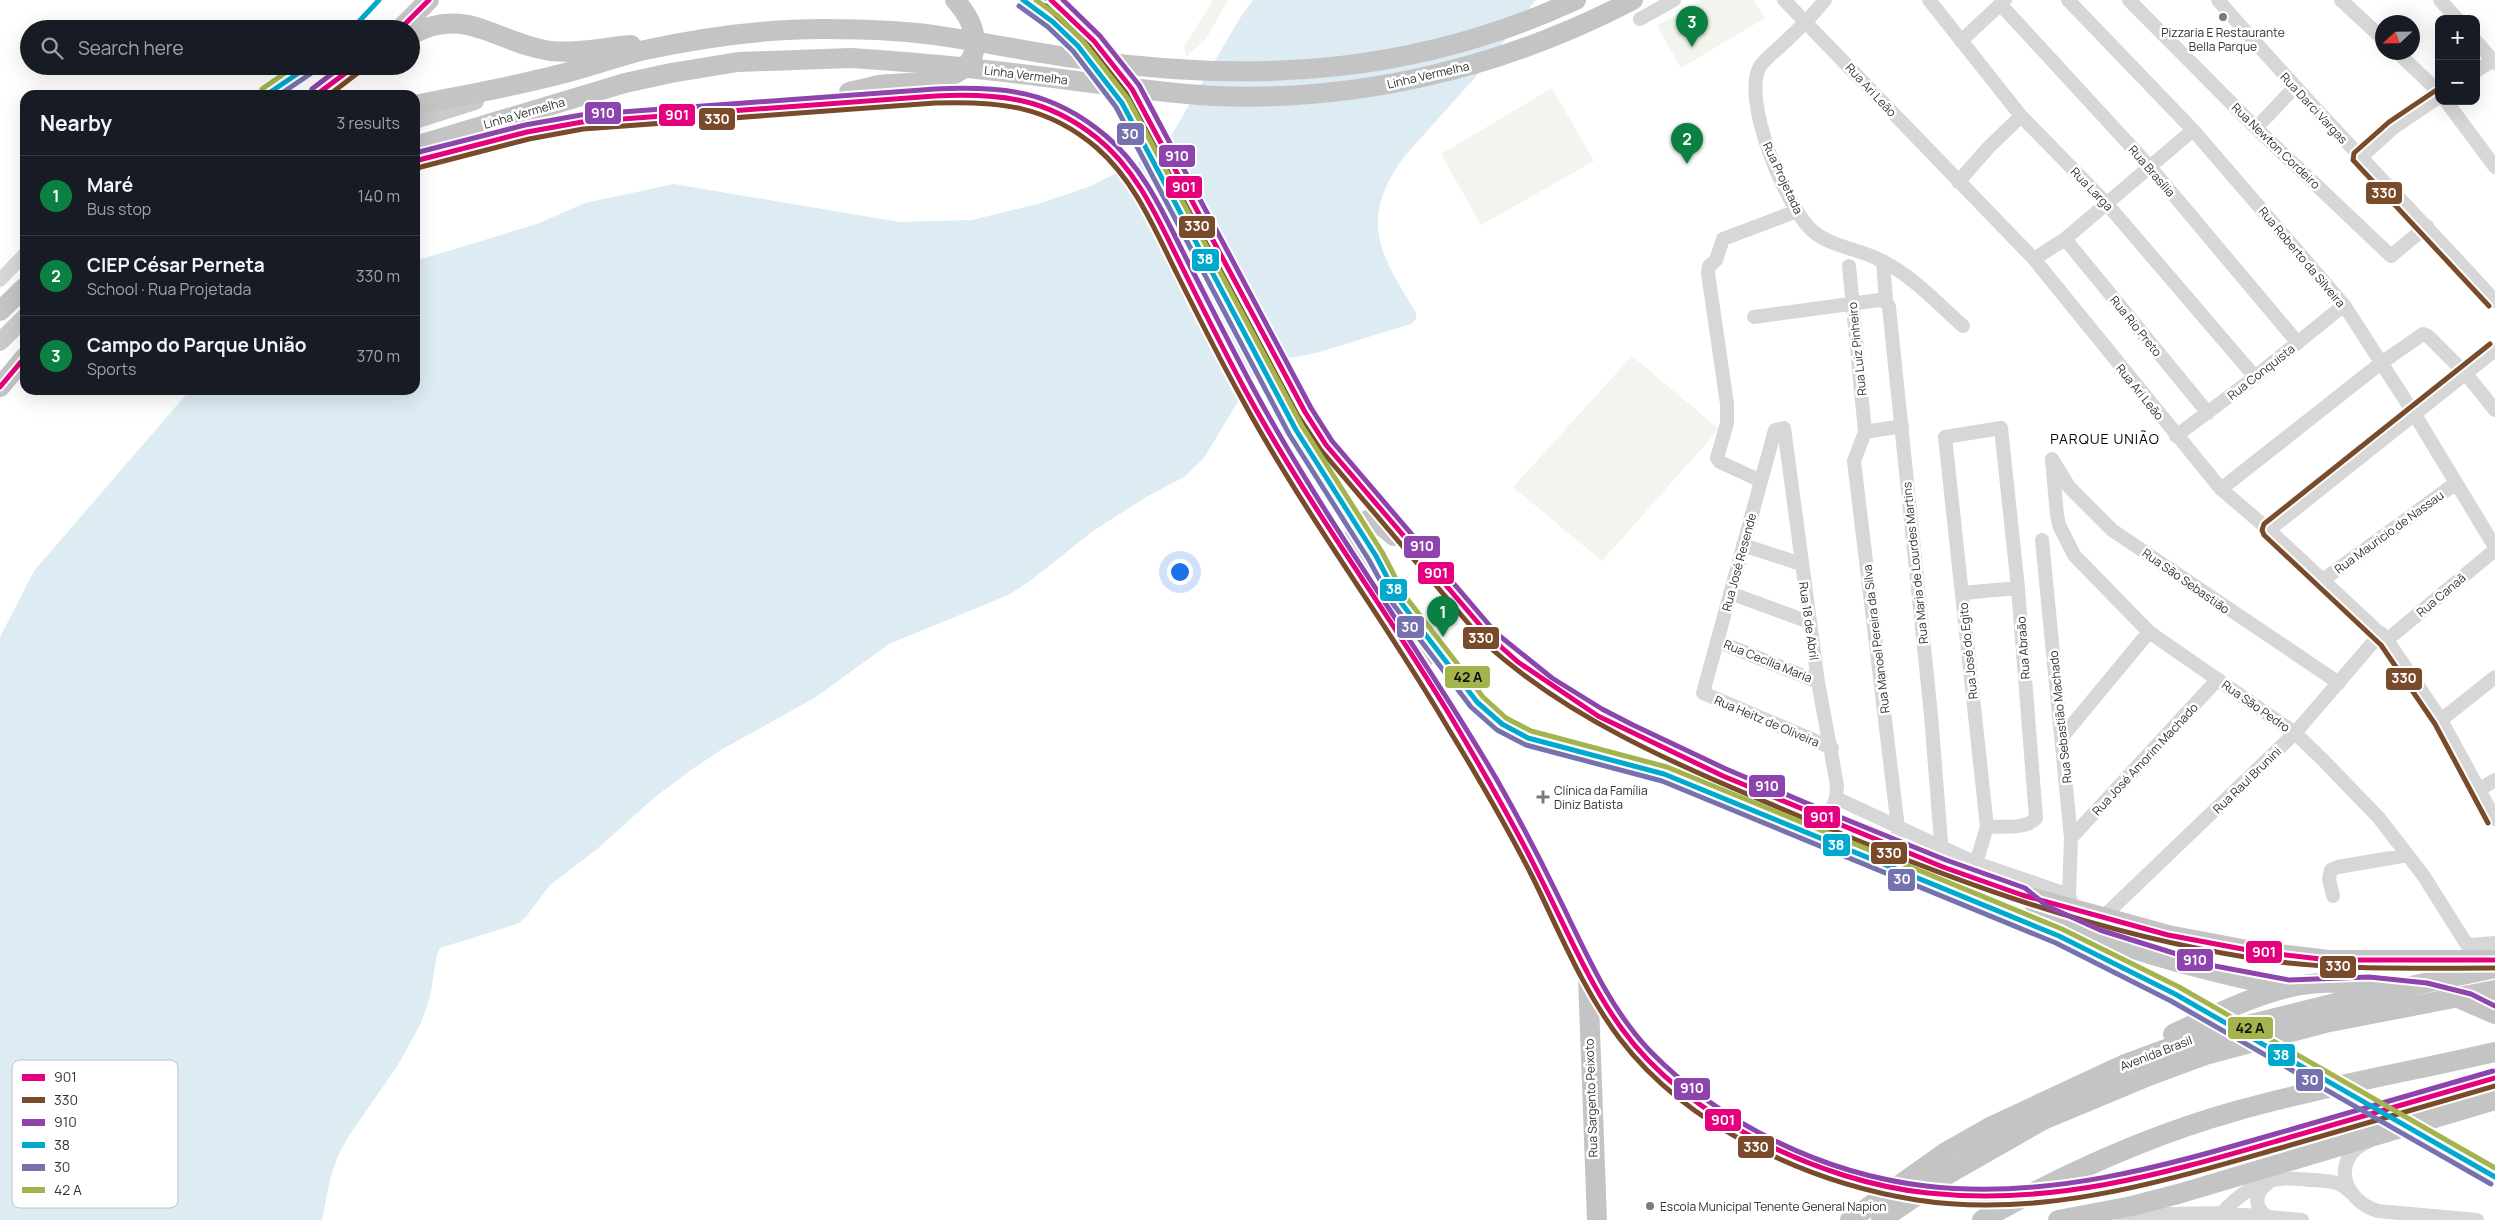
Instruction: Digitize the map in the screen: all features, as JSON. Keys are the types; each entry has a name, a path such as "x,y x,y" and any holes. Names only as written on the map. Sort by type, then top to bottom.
{"highway":[{"path":"409,20 429,0"},
{"path":"792,106 878,85 937,80 957,73 973,55 974,36 966,13 955,0"},
{"path":"1050,0 1076,20 1098,42 1132,89 1153,125 1305,412 1326,445 1491,638 1518,662 1598,716 1706,768 1898,849 1941,857 2022,895 2043,912 2065,924 2097,937 2213,973 2288,988"},
{"name":"Linha Vermelha","path":"420,104 550,77 638,52 683,42 793,30 892,31 945,36 1086,60 1145,67 1216,71 1291,71 1362,64 1464,43 1505,30 1576,0"},
{"name":"Linha Vermelha","path":"420,145 625,84 738,62 851,58 929,64 1214,96 1318,94 1365,89 1469,66 1553,38 1633,0"},
{"path":"420,30 431,25 446,22 478,28 514,42 550,51 574,51 601,47 683,42"},
{"path":"339,80 345,75"},
{"path":"324,90 346,75"},
{"path":"792,106 979,94 1018,99 1049,110 1099,140 1116,155 1133,176 1149,202 1256,411 1329,529 1418,663 1512,820 1588,975 1623,1031 1658,1068 1725,1121 1772,1148 1797,1160 1830,1172 1912,1192 1972,1197 2032,1196 2112,1186 2159,1175 2495,1078"},
{"name":"Linha Vermelha","path":"420,160 554,126 792,106"},
{"path":"0,311 20,291"},
{"path":"0,387 20,363"},
{"path":"1430,566 1377,522 1365,519 1354,532 1356,540 1447,687 1456,727"},
{"path":"2022,895 2071,902 2103,917 2168,935 2253,951 2329,960 2416,961 2480,955"},
{"name":"Avenida Brasil","path":"1850,1220 1946,1152 1992,1126 2125,1064 2195,1038 2364,996 2495,968"},
{"name":"Rua Sargento Peixoto","path":"1588,975 1597,1220"},
{"path":"2125,1064 2158,1042 2192,1026 2243,1003 2288,988 2369,984 2426,990 2468,1001 2495,1014"},
{"name":"Avenida Brasil","path":"1880,1220 1950,1173 2042,1120 2169,1068 2205,1055 2325,1023 2495,990"},
{"path":"1982,1220 2042,1186 2079,1169 2190,1125 2324,1088 2495,1052"},
{"path":"2058,1220 2132,1206 2178,1194 2495,1100"}],"main road":[{"name":"Linha Vermelha","path":"420,118 550,77"},
{"path":"0,342 20,322"}],"street":[{"path":"1640,19 1674,0"},
{"name":"Rua Ari Leão","path":"1784,0 2034,259 2221,489 2269,530 2384,637 2441,720 2495,819"},
{"name":"Rua Projetada","path":"1825,0 1806,23 1761,65 1757,74 1754,91 1766,145 1797,211 1815,234 1883,261 1908,276 1963,326"},
{"name":"Rua Larga","path":"1928,0 2021,116 2107,204 2255,377"},
{"name":"Rua Roberto da Silveira","path":"2068,0 2193,130 2344,304 2415,415 2495,548"},
{"name":"Rua Newton Cordeiro","path":"2129,0 2256,128 2391,256 2427,226"},
{"name":"Rua Darci Vargas","path":"2218,0 2294,88 2427,226 2495,301"},
{"path":"2342,0 2375,31"},
{"path":"2440,0 2453,15"},
{"path":"1961,41 2002,2"},
{"name":"Rua Brasília","path":"2002,2 2150,167 2298,343"},
{"path":"2480,45 2494,61 2480,70"},
{"path":"2405,60 2435,88"},
{"path":"2256,128 2294,88"},
{"path":"2360,158 2393,128 2435,99"},
{"path":"2449,105 2495,168"},
{"path":"1958,182 1988,148 2021,116"},
{"path":"2034,259 2065,239 2193,130"},
{"path":"1761,481 1720,462 1717,458 1727,423 1727,404 1708,273 1709,266 1716,260 1723,239 1797,211"},
{"name":"Rua Rio Preto","path":"2065,239 2208,413"},
{"path":"0,280 20,259"},
{"name":"Rua Maria de Lourdes Martins","path":"1883,261 1886,301 1889,307 1902,426 1931,715 1941,857"},
{"name":"Rua Luiz Pinheiro","path":"1849,266 1865,432"},
{"path":"1754,317 1852,303 1886,301"},
{"name":"Rua Conquista","path":"2176,436 2255,377 2344,304"},
{"path":"2221,489 2381,364 2423,334 2428,336 2466,374 2495,410"},
{"path":"2269,530 2495,350"},
{"path":"1865,432 1902,426"},
{"name":"Rua 18 de Abril","path":"1775,430 1784,428 1809,622 1837,785 1836,798 1827,820"},
{"name":"Rua Abraão","path":"1945,437 2001,428 2018,588 2036,818 2025,825 1987,827"},
{"name":"Rua José Resende","path":"1702,693 1775,430"},
{"name":"Rua Manoel Pereira da Silva","path":"1865,432 1854,461 1898,828 1898,849"},
{"name":"Rua José do Egito","path":"1945,437 1987,827 1976,863"},
{"name":"Rua São Pedro","path":"2052,459 2055,507 2059,526 2074,555 2149,632 2295,733 2379,818 2424,874 2480,955"},
{"name":"Rua São Sebastião","path":"2052,459 2069,487 2112,530 2339,683"},
{"name":"Rua Mauricio de Nassau","path":"2323,580 2456,483"},
{"name":"Rua Sebastião Machado","path":"2042,540 2071,838 2071,902"},
{"path":"1743,545 1801,564"},
{"name":"Rua Canaã","path":"2384,637 2495,548"},
{"path":"1962,592 2018,588"},
{"path":"1730,593 1809,622"},
{"path":"2062,737 2149,632"},
{"name":"Rua Raul Brunini","path":"2103,917 2295,733 2339,683 2384,637"},
{"name":"Rua Cecília Maria","path":"1717,641 1818,682"},
{"path":"2441,720 2495,677"},
{"name":"Rua José Amorim Machado","path":"2071,838 2218,680"},
{"name":"Rua Heitz de Oliveira","path":"1702,693 1832,748"},
{"path":"2480,789 2495,780"},
{"path":"1836,798 1898,828 1941,857 1976,863 2071,902"},
{"path":"2333,896 2329,879 2331,870 2338,867 2408,855"},
{"path":"2480,955 2495,943"},
{"path":"2351,1194 2344,1174 2350,1158 2362,1144 2398,1128"},
{"path":"2223,1216 2245,1193 2281,1178 2333,1182 2345,1186 2367,1208 2378,1211 2477,1220"},
{"path":"2268,1217 2260,1211 2257,1199 2260,1189 2270,1181"},
{"path":"2080,1216 2223,1216 2302,1220"}],"shaded area":[{"path":"1213,0 1228,0 1206,39 1186,57 1184,47"},
{"path":"1253,0 1536,0 1479,73 1403,158 1389,181 1381,201 1378,219 1379,237 1392,272 1416,313 1416,319 1411,324 1316,353 1289,358 1273,364 1262,371 1250,382 1204,458 1184,477 1148,496 1093,531 1030,581 1008,595 889,644 816,697 721,750 691,770 655,797 596,850 550,885 525,918 517,924 440,948 437,954 430,997 421,1023 398,1065 348,1137 338,1156 330,1179 322,1220 0,1220 0,637 34,571 186,395 420,395 420,259 537,224 585,203 674,184 899,222 972,220 1038,204 1091,186 1148,157 1168,141 1240,18"},
{"path":"1701,0 1754,0 1765,18 1681,68 1657,26"},
{"path":"1552,88 1594,161 1481,225 1441,154"},
{"path":"1632,356 1719,429 1602,561 1513,487"}],"transit line":[{"name":"38","path":"360,20 379,0"},
{"name":"901","path":"409,20 429,0"},
{"name":"38","path":"1023,0 1053,22 1078,46 1122,103 1296,430 1376,556 1399,600 1477,702 1502,724 1528,738 1664,774 2059,936 2175,994 2495,1177"},
{"path":"1036,0 1058,16 1083,41 1128,99 1302,426 1382,552 1405,596 1483,697 1506,718 1531,731 1667,767 2062,929 2179,987 2495,1168"},
{"name":"901","path":"1051,0 1094,41 1132,89 1305,412 1326,445 1491,638 1518,662 1598,716 1723,776 1943,867 2022,895 2168,935 2253,951 2329,960 2495,960"},
{"name":"910","path":"1063,0 1100,36 1139,85 1311,408 1332,441 1496,633 1552,678 1602,709 1726,769 1946,860 2025,888 2047,906 2100,930 2215,966 2289,980 2369,977 2427,983 2471,994 2495,1006"},
{"name":"30","path":"1019,6 1048,27 1073,51 1116,107 1289,434 1369,560 1393,604 1471,707 1497,730 1526,745 1662,781 2056,943 2171,1001 2491,1184"},
{"name":"330","path":"1046,6 1089,46 1126,93 1298,416 1320,449 1485,643 1554,696 1591,719 1668,759 1843,835 1957,879 2073,917 2191,947 2281,962 2373,968 2495,968"},
{"path":"262,89 282,75"},
{"name":"38","path":"273,90 296,75"},
{"name":"30","path":"286,90 309,75"},
{"name":"910","path":"312,89 330,75"},
{"name":"901","path":"323,90 343,75"},
{"name":"330","path":"336,90 355,75"},
{"name":"910","path":"420,152 525,125 581,115 935,89 1005,90 1026,94 1046,100 1086,121 1120,149 1153,194 1244,371 1280,436 1497,780 1535,851 1587,956 1622,1016 1650,1051 1678,1078 1709,1102 1777,1142 1813,1158 1888,1180 1926,1186 1971,1189 2016,1188 2060,1184 2103,1178 2189,1158 2493,1071"},
{"name":"330","path":"2435,91 2389,122 2354,153 2353,160 2489,306"},
{"name":"901","path":"420,160 527,132 582,122 935,96 980,96 1020,100 1040,106 1078,124 1111,151 1124,165 1145,196 1244,388 1268,430 1463,737 1519,836 1598,993 1622,1029 1649,1061 1682,1091 1718,1117 1758,1140 1801,1160 1844,1175 1886,1186 1928,1193 1974,1196 2062,1191 2105,1185 2190,1165 2495,1078"},
{"name":"330","path":"420,167 529,139 583,129 935,103 980,103 1021,109 1040,114 1078,134 1097,148 1110,161 1122,175 1143,207 1233,384 1291,483 1423,686 1492,802 1533,878 1583,981 1620,1039 1648,1071 1680,1099 1716,1125 1794,1165 1876,1192 1917,1200 1963,1205 2009,1205 2054,1201 2100,1194 2189,1174 2495,1086"},
{"name":"330","path":"2488,823 2435,724 2381,645 2264,535 2262,530 2264,524 2490,344"},
{"name":"901","path":"0,387 20,363"}],"place":[{"name":"Pizzaria E Restaurante Bella Parque","path":"2223,17"},
{"name":"Campo do Parque União","path":"1692,47"},
{"name":"CIEP César Perneta","path":"1687,164"},
{"name":"Maré","path":"1443,637"},
{"name":"Clínica da Família Diniz Batista","path":"1543,797"},
{"name":"Escola Municipal Tenente General Napion","path":"1650,1206"}],"district":[{"name":"PARQUE UNIÃO","path":"2105,438"}]}
